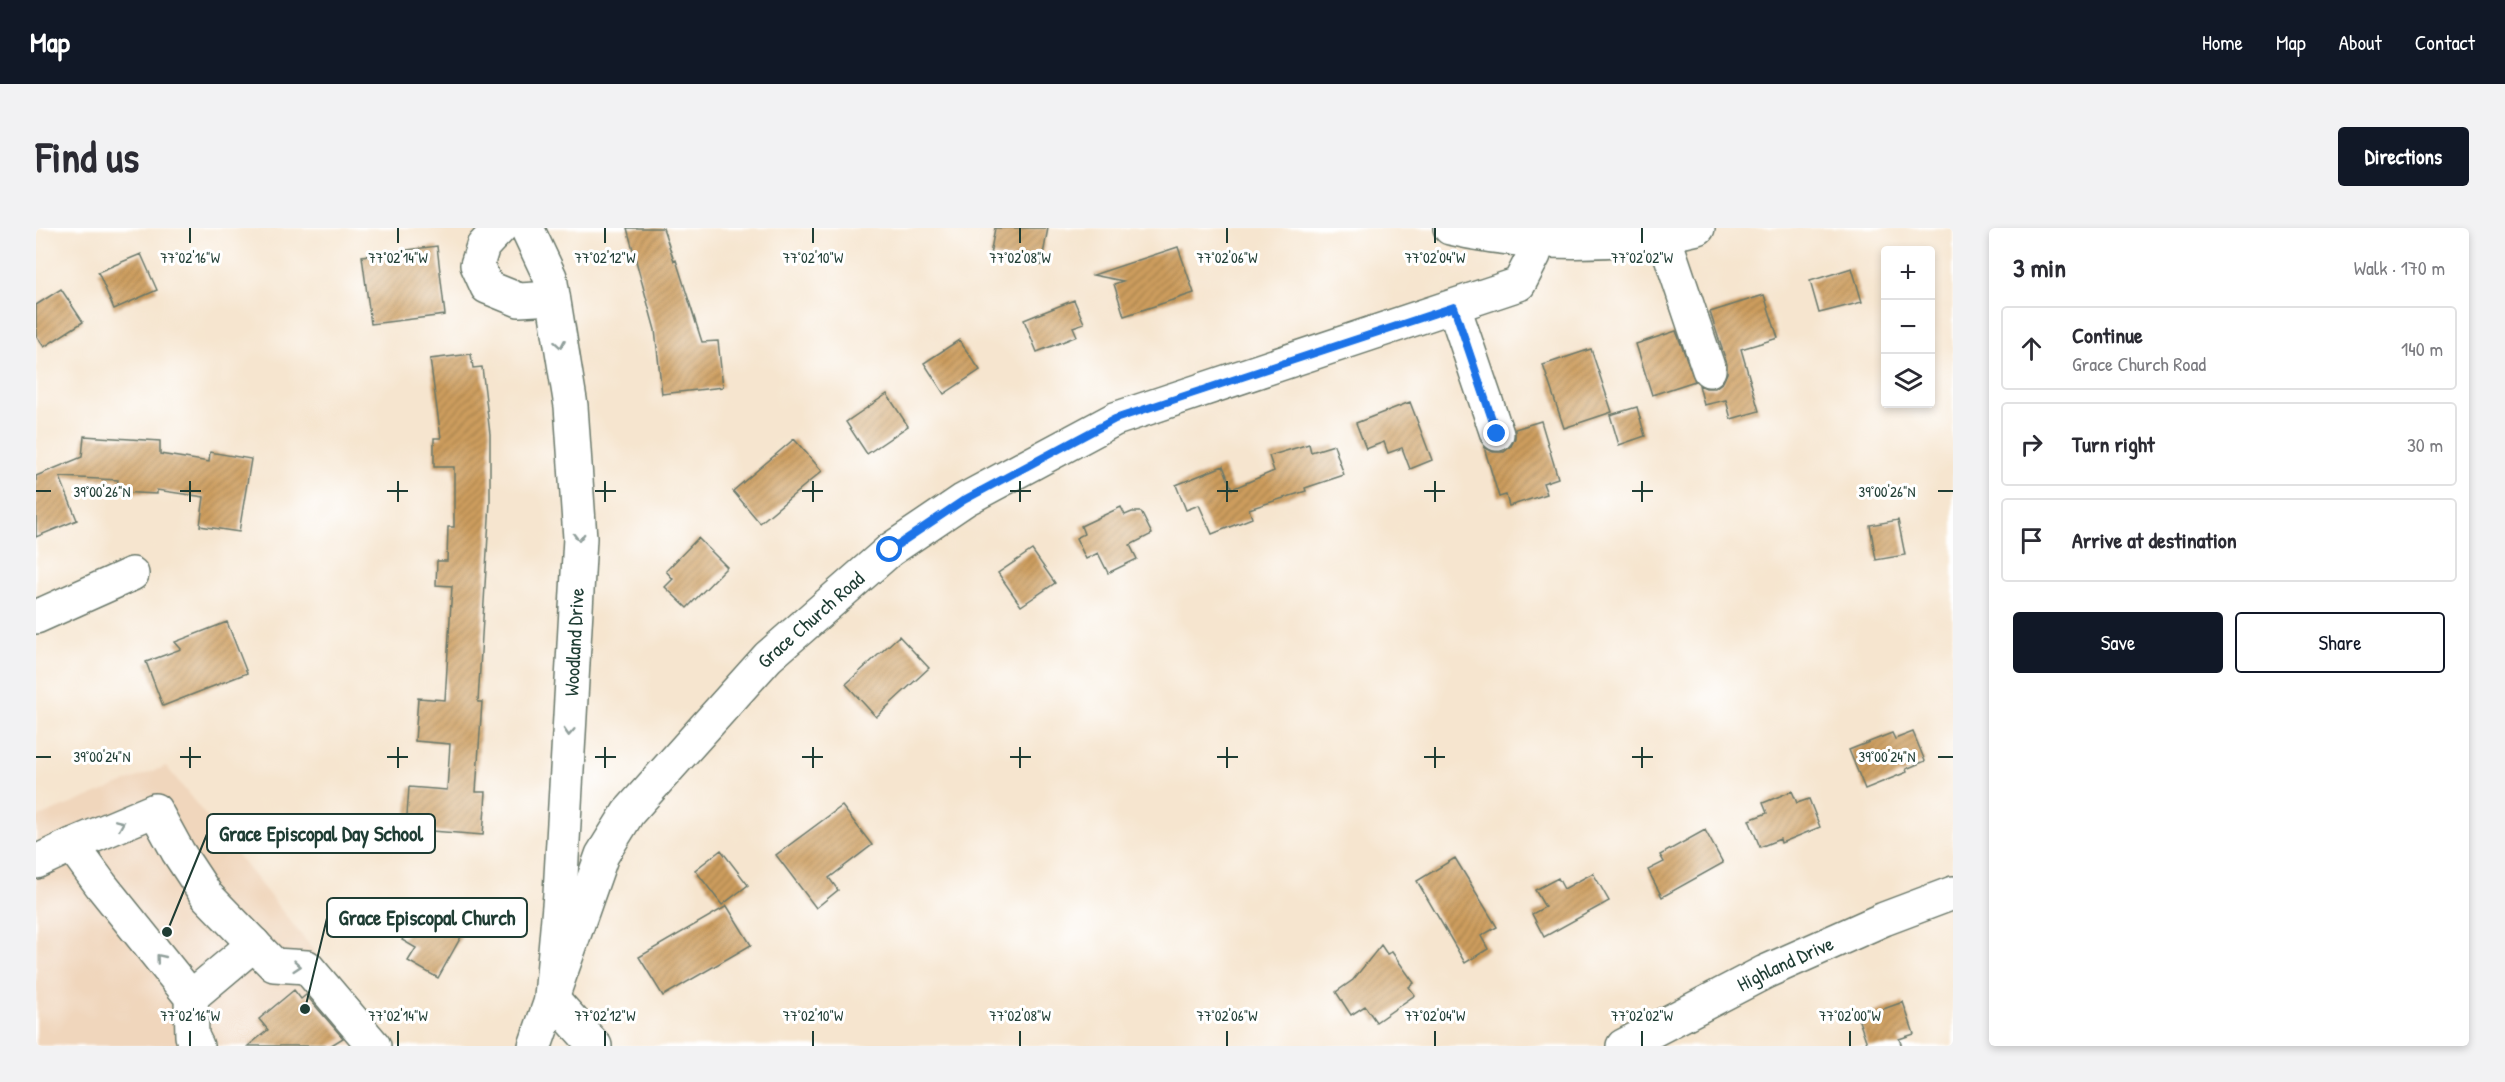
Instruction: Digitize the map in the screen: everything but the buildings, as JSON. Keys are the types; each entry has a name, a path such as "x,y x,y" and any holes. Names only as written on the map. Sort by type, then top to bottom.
{"street":[{"path":"500,228 483,246 477,265 487,287 519,300 553,298"},
{"name":"Woodland Drive","path":"527,228 550,277 572,406 580,538 560,894 551,997"},
{"path":"1450,228 1477,234 1575,242 1664,236 1698,228"},
{"path":"1664,236 1709,370"},
{"name":"Grace Church Road","path":"535,1046 603,855 628,813 768,657 890,550 964,500 1115,419 1519,284 1534,255 1538,239"},
{"path":"1454,307 1497,434"},
{"path":"36,617 132,574"},
{"path":"36,862 72,844 155,810 178,852 207,896 274,965 307,967 374,1046"},
{"path":"72,844 101,885 191,997 192,1036 198,1046"},
{"name":"Highland Drive","path":"1623,1046 1765,972 1884,919 1953,893"},
{"path":"191,997 254,944"},
{"path":"551,997 595,1046"}],"shaded area":[{"path":"166,766 390,1046 36,1046 36,818"}],"place":[{"name":"Grace Episcopal Day School","path":"167,932"},
{"name":"Grace Episcopal Church","path":"305,1009"}],"route":[{"path":"890,550 964,500 1115,419 1454,307 1497,434"}]}
